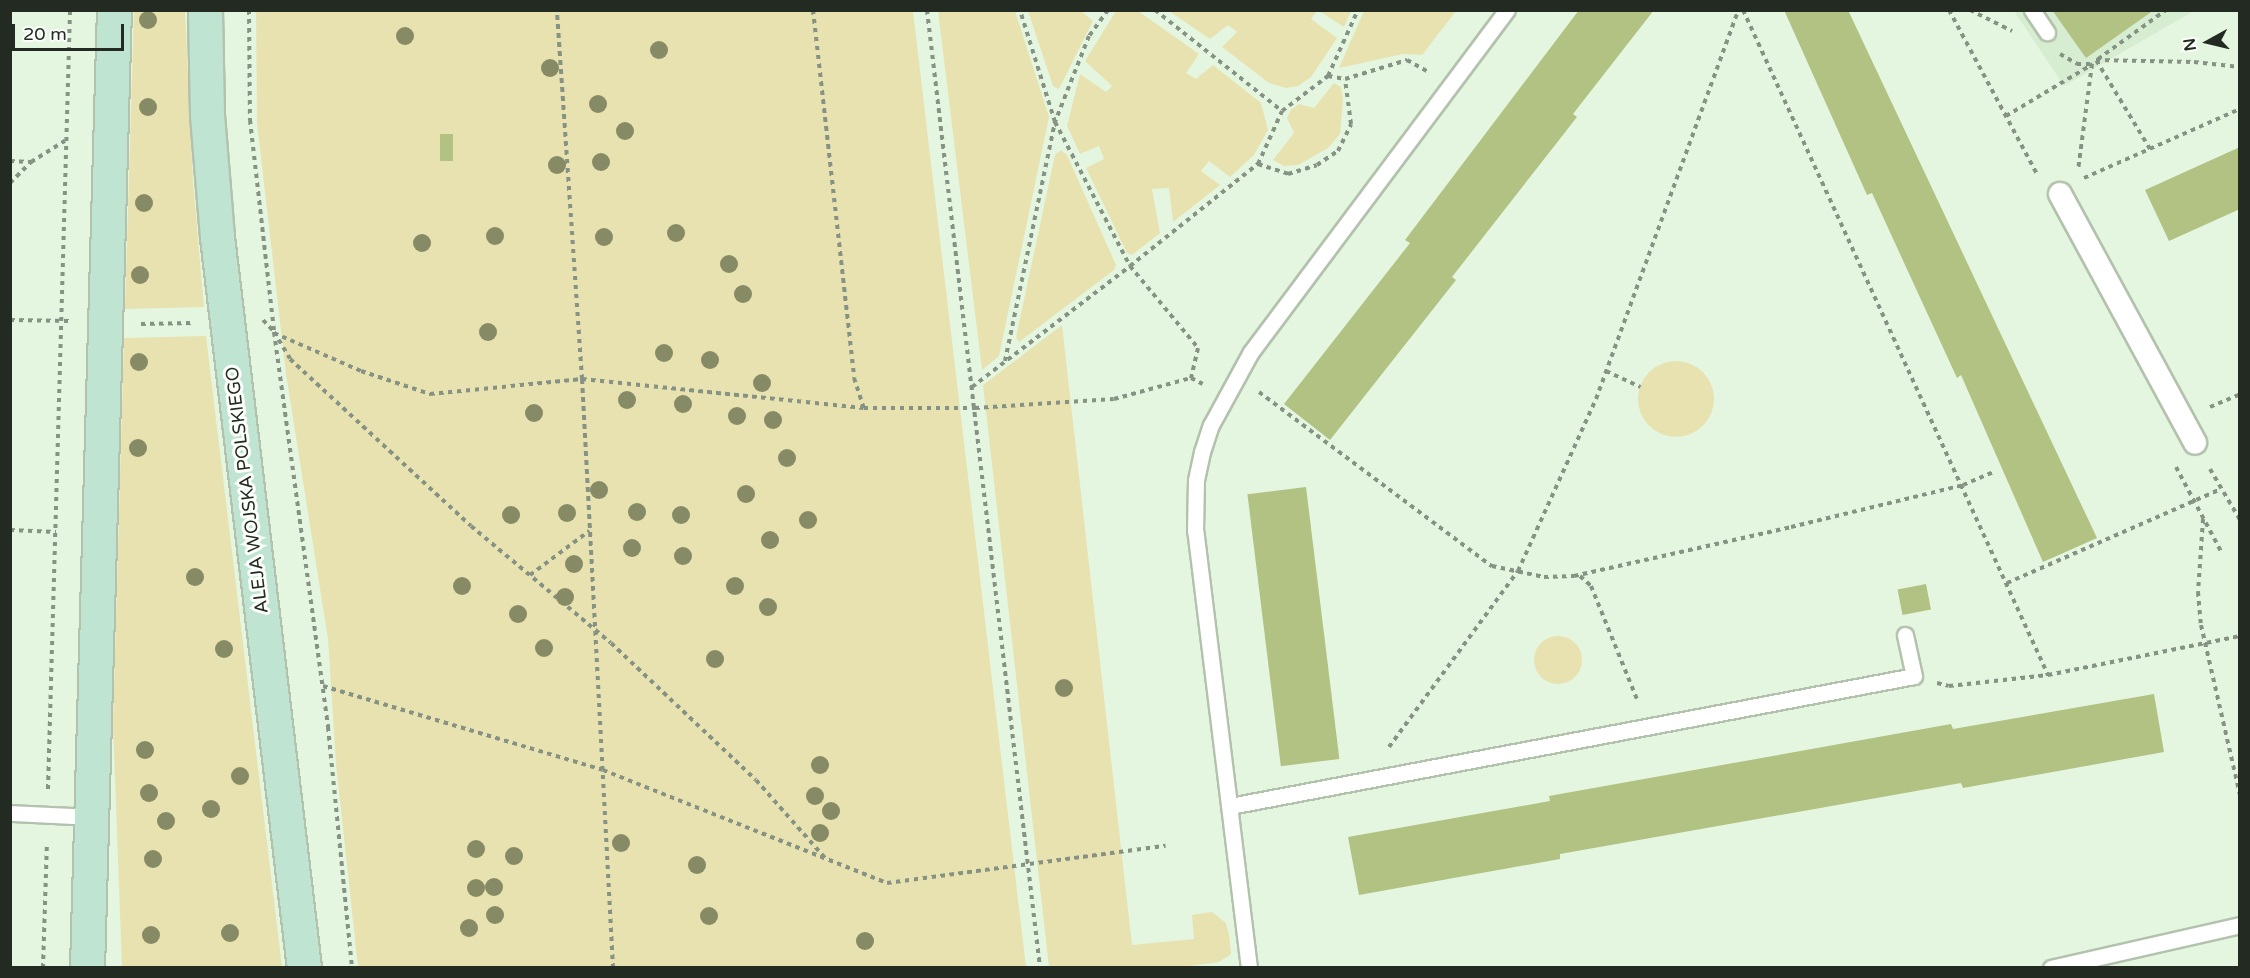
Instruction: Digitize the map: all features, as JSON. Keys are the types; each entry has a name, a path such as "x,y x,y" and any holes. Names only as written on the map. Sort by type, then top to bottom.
{"main road":[{"path":"87,968 114,10"},
{"name":"ALEJA WOJSKA POLSKIEGO","path":"205,10 207,115 219,249 304,968"}],"street":[{"path":"2060,194 2195,443"}],"lane":[{"path":"1249,968 1194,522 1202,452 1237,374 1507,10"},
{"path":"2032,10 2047,32"},
{"path":"1230,807 1914,676 1905,635"},
{"path":"10,813 91,817"},
{"path":"2051,968 2240,925"}],"path":[{"path":"43,968 70,10"},
{"path":"249,10 250,120 274,332 290,359 530,575 596,630 756,780 825,858"},
{"path":"557,10 582,379 613,968"},
{"path":"813,10 854,378 864,408"},
{"path":"927,10 1040,968"},
{"path":"1020,10 1055,122 1130,266 1198,348 1191,378"},
{"path":"1005,361 1055,122 1089,36 1108,10"},
{"path":"1155,10 1282,111"},
{"path":"972,387 1258,164 1282,111 1328,76 1358,10"},
{"path":"1378,778 1380,759 1518,571 1606,371 1738,10"},
{"path":"1743,10 1963,485 2048,675"},
{"path":"1949,10 2044,187 2060,194"},
{"path":"1970,10 1985,19"},
{"path":"2006,116 2094,62 2166,10"},
{"path":"1328,76 1345,79 1407,60 1419,63 1448,90"},
{"path":"2094,62 2194,62 2240,67"},
{"path":"2094,62 2150,148"},
{"path":"2094,62 2077,181 2240,109"},
{"path":"1258,164 1288,174 1317,165 1338,151 1351,124 1345,79"},
{"path":"10,183 31,162 65,141"},
{"path":"10,161 31,162"},
{"path":"274,332 361,370 430,394 582,379 864,408 975,408 1114,399 1191,378 1225,397"},
{"path":"1606,371 1640,387"},
{"path":"1237,374 1492,566 1544,577 1580,575 1963,485 1994,472"},
{"path":"2222,553 2175,462 2179,452 2195,443 2240,520"},
{"path":"2007,583 2221,489"},
{"path":"2203,519 2198,592 2206,645 2240,795"},
{"path":"10,530 56,532"},
{"path":"530,575 590,530"},
{"path":"1580,575 1591,586 1647,726"},
{"path":"1914,676 1949,686 2048,675 2206,645 2240,636"},
{"path":"323,687 603,770 887,883 1166,846"},
{"path":"328,727 352,968"}],"shaded area":[{"path":"1364,10 1456,11 1422,55 1403,54 1339,68"},
{"path":"134,11 185,11 193,182 204,307 125,309"},
{"path":"256,11 913,11 1026,967 358,967 336,764 328,639 286,374 257,123"},
{"path":"938,11 1015,11 1049,117 999,356 982,370"},
{"path":"1028,11 1081,11 1093,21 1059,89 1053,86"},
{"path":"1116,11 1138,11 1199,54 1186,73 1196,79 1213,65 1261,103 1268,130 1254,155 1230,177 1209,161 1201,171 1220,185 1173,222 1169,188 1152,189 1160,233 1132,255 1127,253 1086,168 1104,159 1099,146 1080,154 1067,126 1080,74 1106,92 1112,86 1085,61"},
{"path":"1169,11 1317,11 1311,19 1337,38 1311,77 1298,86 1286,88 1269,83 1222,47 1237,32 1228,25 1210,39"},
{"path":"1319,11 1351,11 1344,27"},
{"path":"2014,11 2194,11 2064,86"},
{"path":"1334,83 1341,87 1343,100 1340,134 1328,148 1298,165 1284,166 1273,160 1294,133 1287,118 1291,110 1299,104 1314,108"},
{"path":"1061,150 1067,155 1116,265 1114,270 1019,342 1016,337 1055,155"},
{"path":"1062,325 1132,945 1194,939 1192,915 1212,912 1226,923 1229,935 1231,954 1219,962 1175,968 1049,967 983,385"},
{"path":"206,336 282,967 122,967 113,724 124,338"},
{"path":"1676,361 1690,364 1703,372 1711,385 1714,399 1711,413 1703,426 1690,434 1676,437 1662,434 1649,426 1641,413 1638,399 1641,385 1649,372 1662,364"},
{"path":"1558,636 1575,643 1582,660 1575,677 1558,684 1541,677 1534,660 1541,643"}],"building":[{"path":"1579,10 1654,10 1573,114 1577,117 1452,277 1456,280 1330,440 1284,404 1410,243 1405,240"},
{"path":"1784,10 1848,10 2097,538 2043,562 1961,375 1957,378 1872,193 1867,195"},
{"path":"2052,10 2154,10 2086,58"},
{"path":"440,134 453,134 453,161 440,161"},
{"path":"2240,147 2240,209 2169,241 2145,190"},
{"path":"1306,487 1339,759 1281,766 1247,494"},
{"path":"1926,584 1931,610 1902,615 1898,590"},
{"path":"2154,694 2164,752 1963,788 1961,783 1560,854 1560,859 1359,895 1348,837 1550,801 1549,796 1951,724 1953,729"}]}
